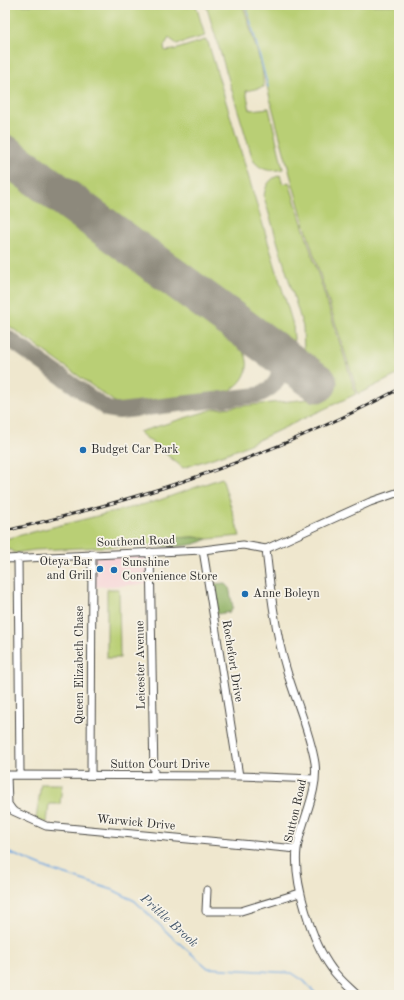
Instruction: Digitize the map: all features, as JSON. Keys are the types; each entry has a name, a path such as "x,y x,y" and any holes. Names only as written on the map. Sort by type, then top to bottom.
{"street":[{"path":"266,549 370,502 399,492"},
{"name":"Southend Road","path":"5,559 203,550 243,545 266,549"},
{"name":"Sutton Road","path":"266,549 270,586 285,667 315,763 315,779 297,849 297,874 300,893 321,949 332,969 357,995"},
{"name":"Rochefort Drive","path":"203,550 239,776"},
{"name":"Leicester Avenue","path":"150,552 154,777"},
{"name":"Queen Elizabeth Chase","path":"91,775 92,554"},
{"path":"18,558 20,774"},
{"name":"Sutton Court Drive","path":"6,775 154,777 239,776 315,779"},
{"name":"Warwick Drive","path":"6,775 8,804 13,811 46,826 297,849"},
{"path":"207,890 206,911 226,912 241,911 300,893"}],"shaded area":[{"path":"150,552 150,584 92,587 92,554"}],"green space":[{"path":"5,5 196,5 205,36 177,44 169,38 164,46 165,51 174,50 205,40 208,42 293,325 294,339 292,346 5,137"},
{"path":"206,5 243,5 262,68 264,87 246,91 250,110 269,108 283,169 266,170 256,164 253,160"},
{"path":"245,5 399,5 399,374 358,394 296,195"},
{"path":"280,175 283,184 289,182 356,394 239,449 183,468 139,432 214,409 309,399 328,373 318,360 304,353 303,327 264,197 265,189 268,183"},
{"path":"5,176 243,351 247,364 244,377 240,383 222,394 120,406 5,323"},
{"path":"222,478 240,536 208,539 194,537 175,538 151,545 35,550 14,553 12,550 5,550 5,539 157,501"},
{"path":"194,537 208,539 194,544 180,546 151,545 175,538"},
{"path":"225,583 229,587 233,607 230,612 217,614 213,584"},
{"path":"107,589 119,589 120,658 107,658"},
{"path":"41,784 62,784 60,804 49,804 47,823 36,819"}],"waterway":[{"path":"246,5 268,87"},
{"name":"Prittle Brook","path":"5,851 54,871 113,890 135,901 171,936 208,968 292,973 304,981 317,995"}],"taxiway":[{"path":"5,336 107,409 119,411 258,395 267,391 273,386 279,374 277,361 268,346"}],"runway":[{"path":"5,154 318,383"}],"railway":[{"path":"5,531 128,499 208,473 286,443 344,417 399,389"}],"place":[{"name":"Budget Car Park","path":"83,450"},
{"name":"Oteya Bar and Grill","path":"100,569"},
{"name":"Sunshine Convenience Store","path":"114,570"},
{"name":"Anne Boleyn","path":"245,594"}]}
